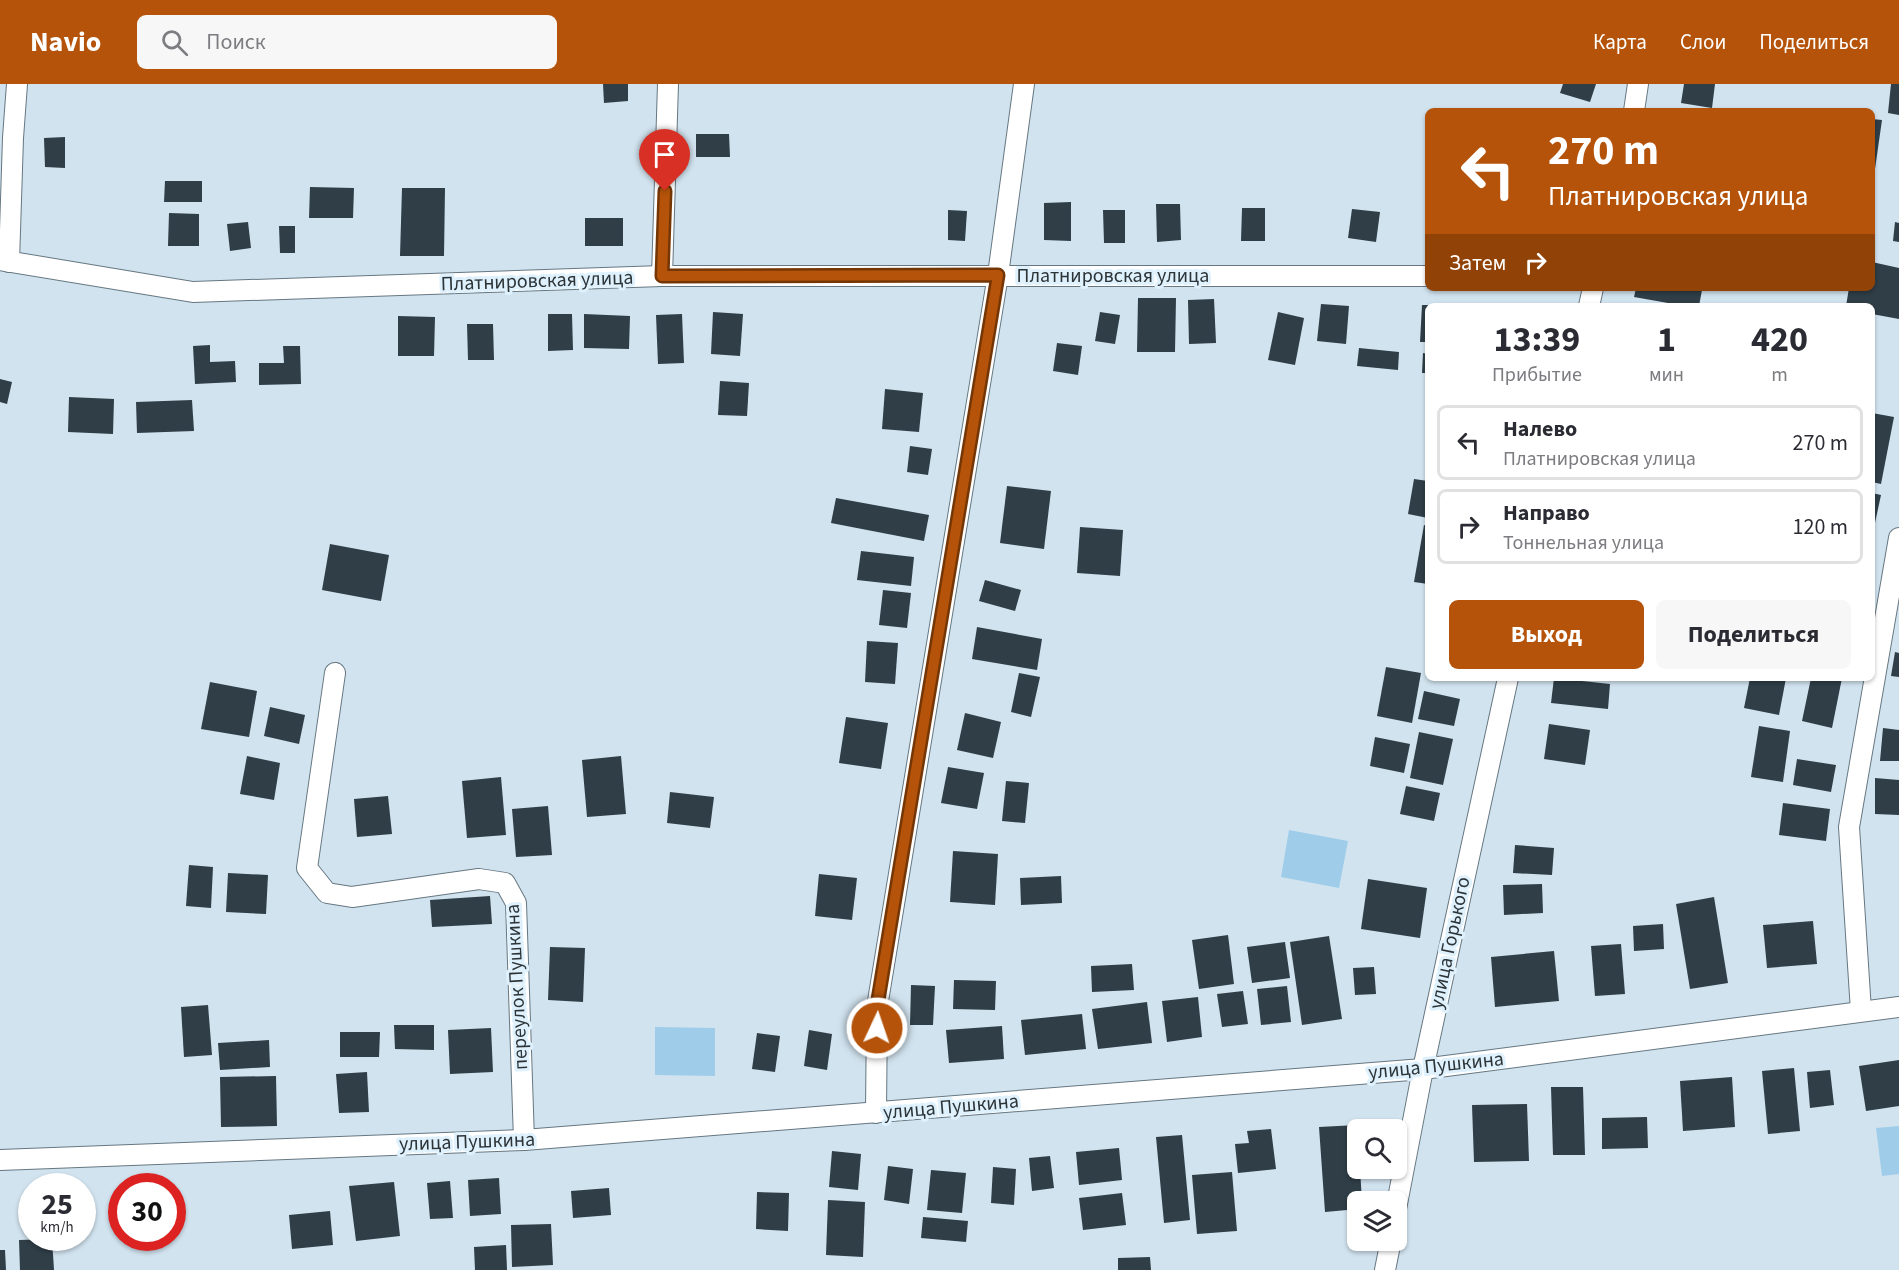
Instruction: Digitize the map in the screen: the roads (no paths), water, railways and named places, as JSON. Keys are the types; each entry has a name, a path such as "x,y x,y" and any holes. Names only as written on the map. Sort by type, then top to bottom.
{"street":[{"name":"Платнировская улица","path":"17,84 5,261 193,292 662,276 1425,276"},
{"path":"662,276 668,84"},
{"path":"876,1113 877,1006 998,275 1024,84"},
{"path":"1634,108 1638,84"},
{"path":"1875,677 1899,538"},
{"name":"переулок Пушкина","path":"335,673 307,868 327,892 352,897 479,879 505,883 516,903 524,1140"},
{"name":"улица Горького","path":"1399,1191 1423,1069 1507,681"},
{"path":"1860,1011 1849,827 1874,681"},
{"name":"улица Пушкина","path":"0,1160 524,1140 1423,1069 1899,1006"},
{"path":"1385,1270 1389,1251"}]}
